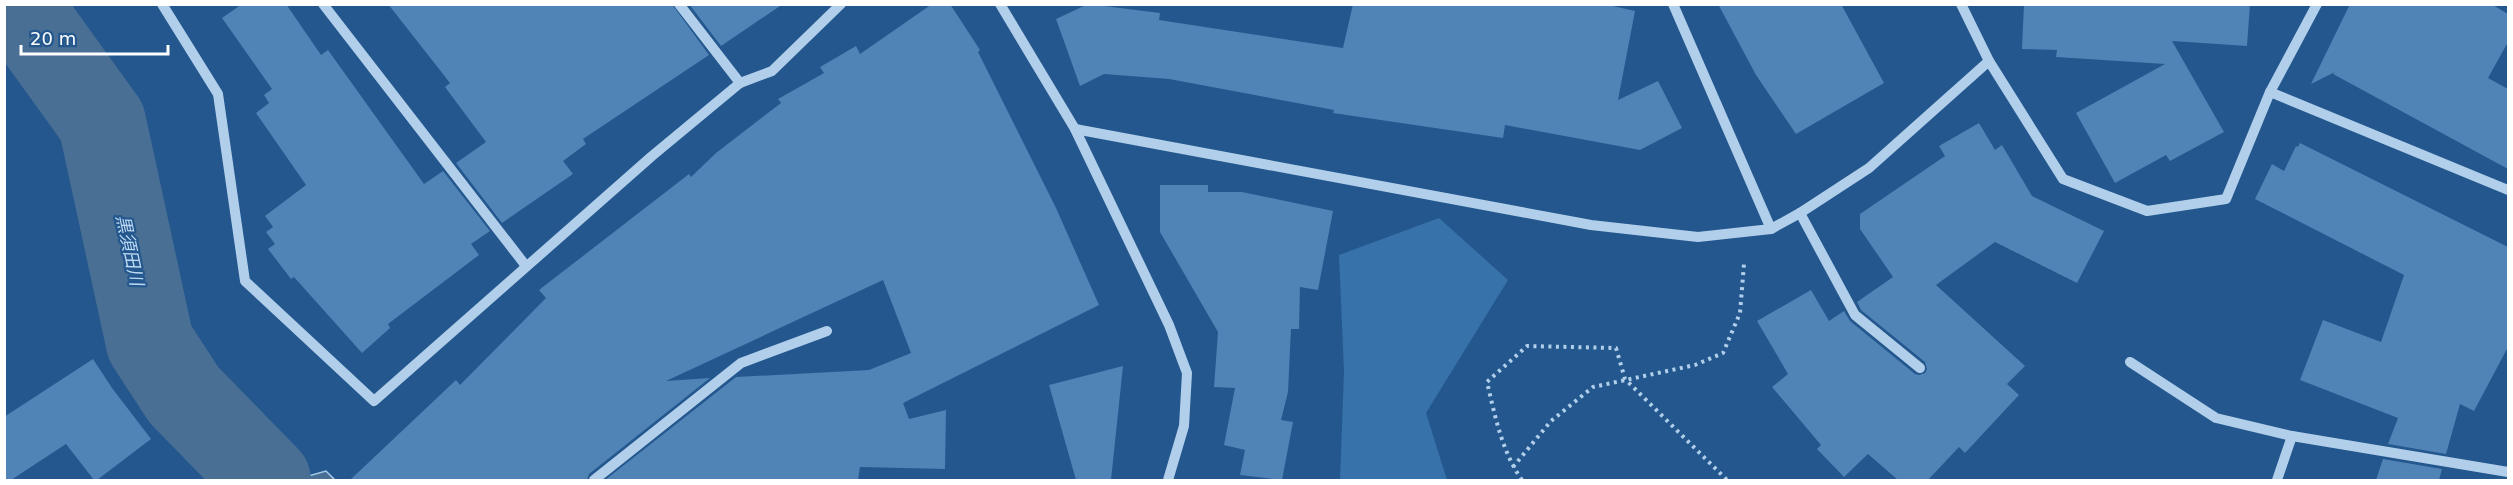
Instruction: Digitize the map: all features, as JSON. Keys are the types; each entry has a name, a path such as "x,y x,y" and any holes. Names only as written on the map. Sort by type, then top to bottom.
{"street":[{"path":"162,4 218,94 245,281 374,401 526,266 740,83 772,71 841,4"},
{"path":"323,4 526,266"},
{"path":"679,4 740,83"},
{"path":"1000,4 1075,129 1169,325 1187,373 1184,426 1168,480"},
{"path":"1673,4 1771,229"},
{"path":"1961,4 1989,62 2063,179 2147,211 2226,200 2270,92 2317,4"},
{"path":"1075,129 1591,225 1698,237 1771,229 1800,213 1869,168 1989,62"},
{"path":"2270,92 2508,190"},
{"path":"1800,213 1855,315 1920,368"},
{"path":"594,480 741,363 827,331"},
{"path":"2130,362 2216,418 2292,436 2508,472"},
{"path":"2277,480 2292,436"}],"path":[{"path":"1513,468 1551,421 1593,387 1695,365 1723,353 1740,314 1744,264 1740,232"},
{"path":"1522,480 1513,468 1498,428 1487,382 1527,346 1616,348 1625,379 1727,480"}],"shaded area":[{"path":"1439,218 1508,280 1426,413 1447,480 1340,480 1344,371 1339,255"},
{"path":"174,347 294,480 233,480 204,454 142,370"},
{"path":"326,471 335,480 294,480"}],"building":[{"path":"242,4 286,4 321,55 328,50 424,184 443,171 490,231 471,244 479,255 388,324 390,328 362,353 294,277 291,279 268,249 275,244 266,232 273,227 265,216 306,185 256,113 269,103 264,95 272,89 222,18"},
{"path":"388,4 672,4 709,55 583,139 586,144 563,161 573,174 502,223 456,163 486,142 445,87 450,83"},
{"path":"689,4 783,4 721,46"},
{"path":"932,4 950,4 980,50 978,52 1056,208 1099,305 903,403 909,419 946,410 945,469 860,467 858,480 605,480 736,377 869,370 911,353 883,280 666,381 710,378 589,474 587,480 350,480 456,380 460,385 546,298 539,290 689,174 691,177 716,153 781,103 778,99 824,73 820,67 856,46 860,54"},
{"path":"1088,4 1160,13 1159,20 1343,48 1353,4 1604,4 1635,11 1618,100 1658,81 1682,128 1640,150 1505,125 1503,138 1333,113 1334,110 1169,79 1104,74 1080,86 1056,19"},
{"path":"1718,4 1841,4 1884,83 1796,134 1756,75"},
{"path":"2024,4 2250,4 2247,46 2172,41 2224,132 2170,161 2166,155 2115,183 2076,113 2165,64 2056,57 2057,50 2022,49"},
{"path":"2350,4 2491,4 2508,14 2508,42 2488,78 2508,89 2508,169 2333,74 2335,72 2311,84"},
{"path":"1979,123 1995,150 2002,145 2032,196 2104,231 2077,283 1995,242 1936,285 2025,366 2007,384 2019,395 1965,453 1959,447 1928,480 1898,480 1868,454 1844,477 1817,449 1821,445 1772,387 1788,374 1757,321 1811,290 1829,321 1844,311 1850,321 1915,374 1925,373 1927,369 1925,362 1861,310 1857,302 1893,277 1860,229 1860,214 1945,156 1939,146"},
{"path":"2300,143 2508,247 2508,347 2474,411 2460,404 2446,454 2388,444 2398,418 2300,380 2323,320 2381,342 2404,275 2255,199 2272,164 2284,171 2296,146 2298,147"},
{"path":"1160,185 1208,185 1208,192 1242,192 1333,211 1318,290 1300,287 1299,329 1291,329 1288,392 1281,420 1293,422 1282,480 1240,475 1245,450 1224,445 1235,388 1214,387 1218,332 1160,232"},
{"path":"93,359 151,439 97,480 94,480 66,444 11,480 4,480 4,417"},
{"path":"1123,366 1111,480 1076,480 1049,385"},
{"path":"2383,459 2442,469 2439,480 2376,480"}],"waterway":[{"name":"黒須田川","path":"17,4 102,122 150,343 184,395 267,480"}]}
